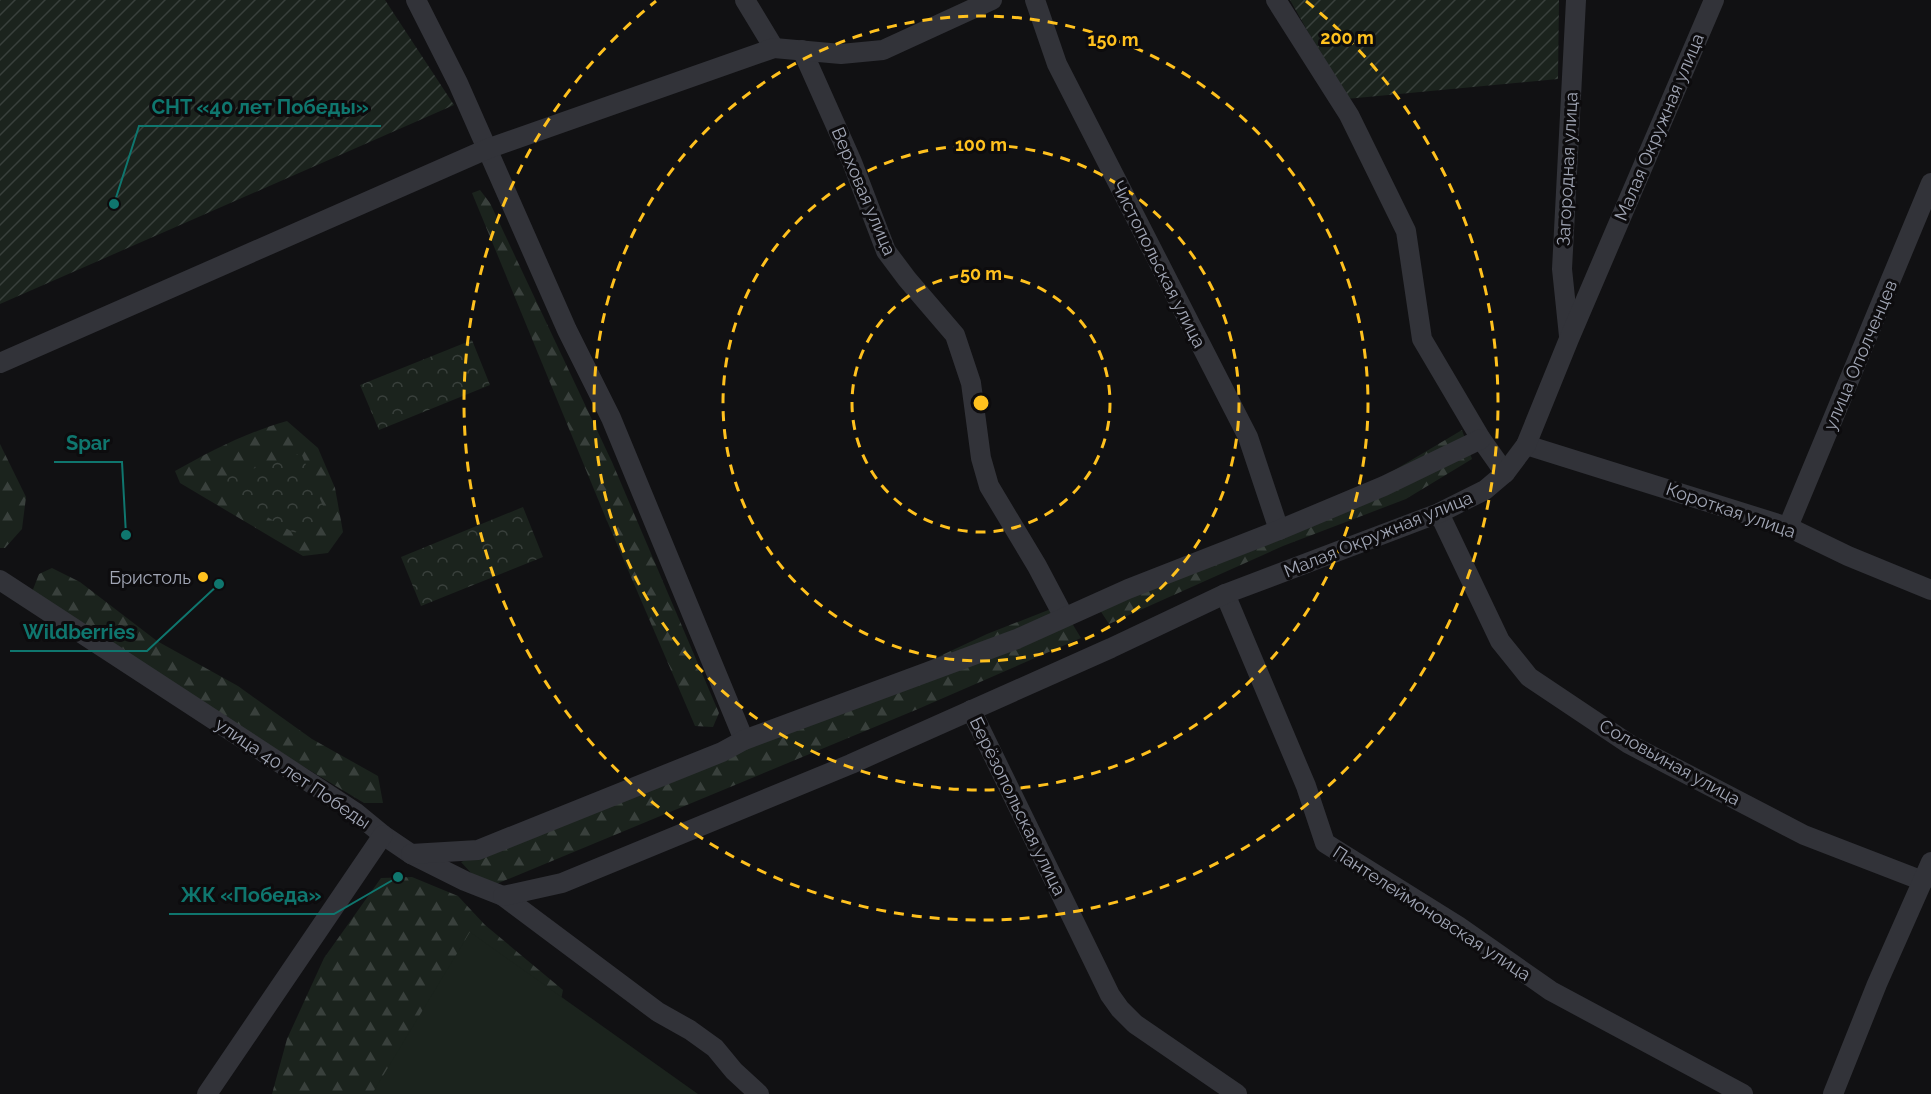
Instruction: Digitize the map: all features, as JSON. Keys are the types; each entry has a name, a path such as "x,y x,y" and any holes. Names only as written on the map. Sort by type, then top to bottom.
{"street":[{"path":"416,0 458,83 567,330 611,418 744,740"},
{"path":"745,0 774,48"},
{"path":"0,363 487,149 774,48 841,54 883,50 992,0"},
{"name":"Чистопольская улица","path":"1035,0 1057,64 1248,438 1279,530"},
{"path":"1276,0 1349,115 1406,231 1422,339 1481,439 1505,473"},
{"name":"Загородная улица","path":"1569,339 1562,269 1576,0"},
{"name":"Малая Окружная улица","path":"971,710 1225,594 1439,513 1485,490 1505,473 1526,445 1714,0"},
{"name":"Верховая улица","path":"802,50 852,162 886,251 906,279 955,335 971,383 981,458 989,486 1064,616"},
{"name":"улица Ополченцев","path":"1788,527 1931,183"},
{"path":"411,854 478,850 712,756 744,740 980,654 1128,589 1384,486 1481,439"},
{"name":"Короткая улица","path":"1526,445 1788,527 1848,556 1931,590"},
{"name":"Соловьиная улица","path":"1439,513 1500,641 1528,676 1629,744 1804,835 1923,881"},
{"name":"улица 40 лет Победы","path":"0,580 355,812 383,835 207,1094"},
{"name":"Пантелеймоновская улица","path":"1225,594 1306,786 1325,843 1458,926 1551,990 1743,1094"},
{"name":"Берёзопольская улица","path":"503,896 562,883 851,765 971,710 1110,995 1135,1024 1237,1094"},
{"path":"383,835 411,854 465,881 503,896 597,969 715,1048 734,1071 759,1094"},
{"path":"1833,1094 1931,862"}],"green space":[{"path":"0,0 385,0 454,105 0,304"},
{"path":"1290,0 1559,0 1558,79 1346,99"},
{"path":"480,190 490,203 612,462 719,713 713,727 695,726 607,521 472,193"},
{"path":"472,340 490,385 379,430 360,385"},
{"path":"287,421 318,448 335,488 343,532 328,553 303,556 180,483 175,471 229,443"},
{"path":"1462,430 1472,459 1406,499 1283,546 1109,624 1092,598 1371,484"},
{"path":"0,444 26,497 22,529 5,548 0,548"},
{"path":"301,453 328,518 294,533 222,490 215,481"},
{"path":"523,507 543,557 421,606 401,557"},
{"path":"52,568 80,582 157,641 238,686 312,739 378,776 383,803 364,803 296,762 32,592 39,574"},
{"path":"1061,605 1081,638 918,709 494,885 472,874 461,862 741,749 987,634"},
{"path":"412,877 458,896 485,925 563,990 551,1048 493,1094 272,1094 287,1039 324,958 381,878"},
{"path":"470,932 698,1094 372,1094"}],"place":[{"name":"СНТ «40 лет Победы»","path":"114,204"},
{"name":"Spar","path":"126,535"},
{"name":"Бристоль","path":"203,577"},
{"name":"Wildberries","path":"219,584"},
{"name":"ЖК «Победа»","path":"398,877"}]}
